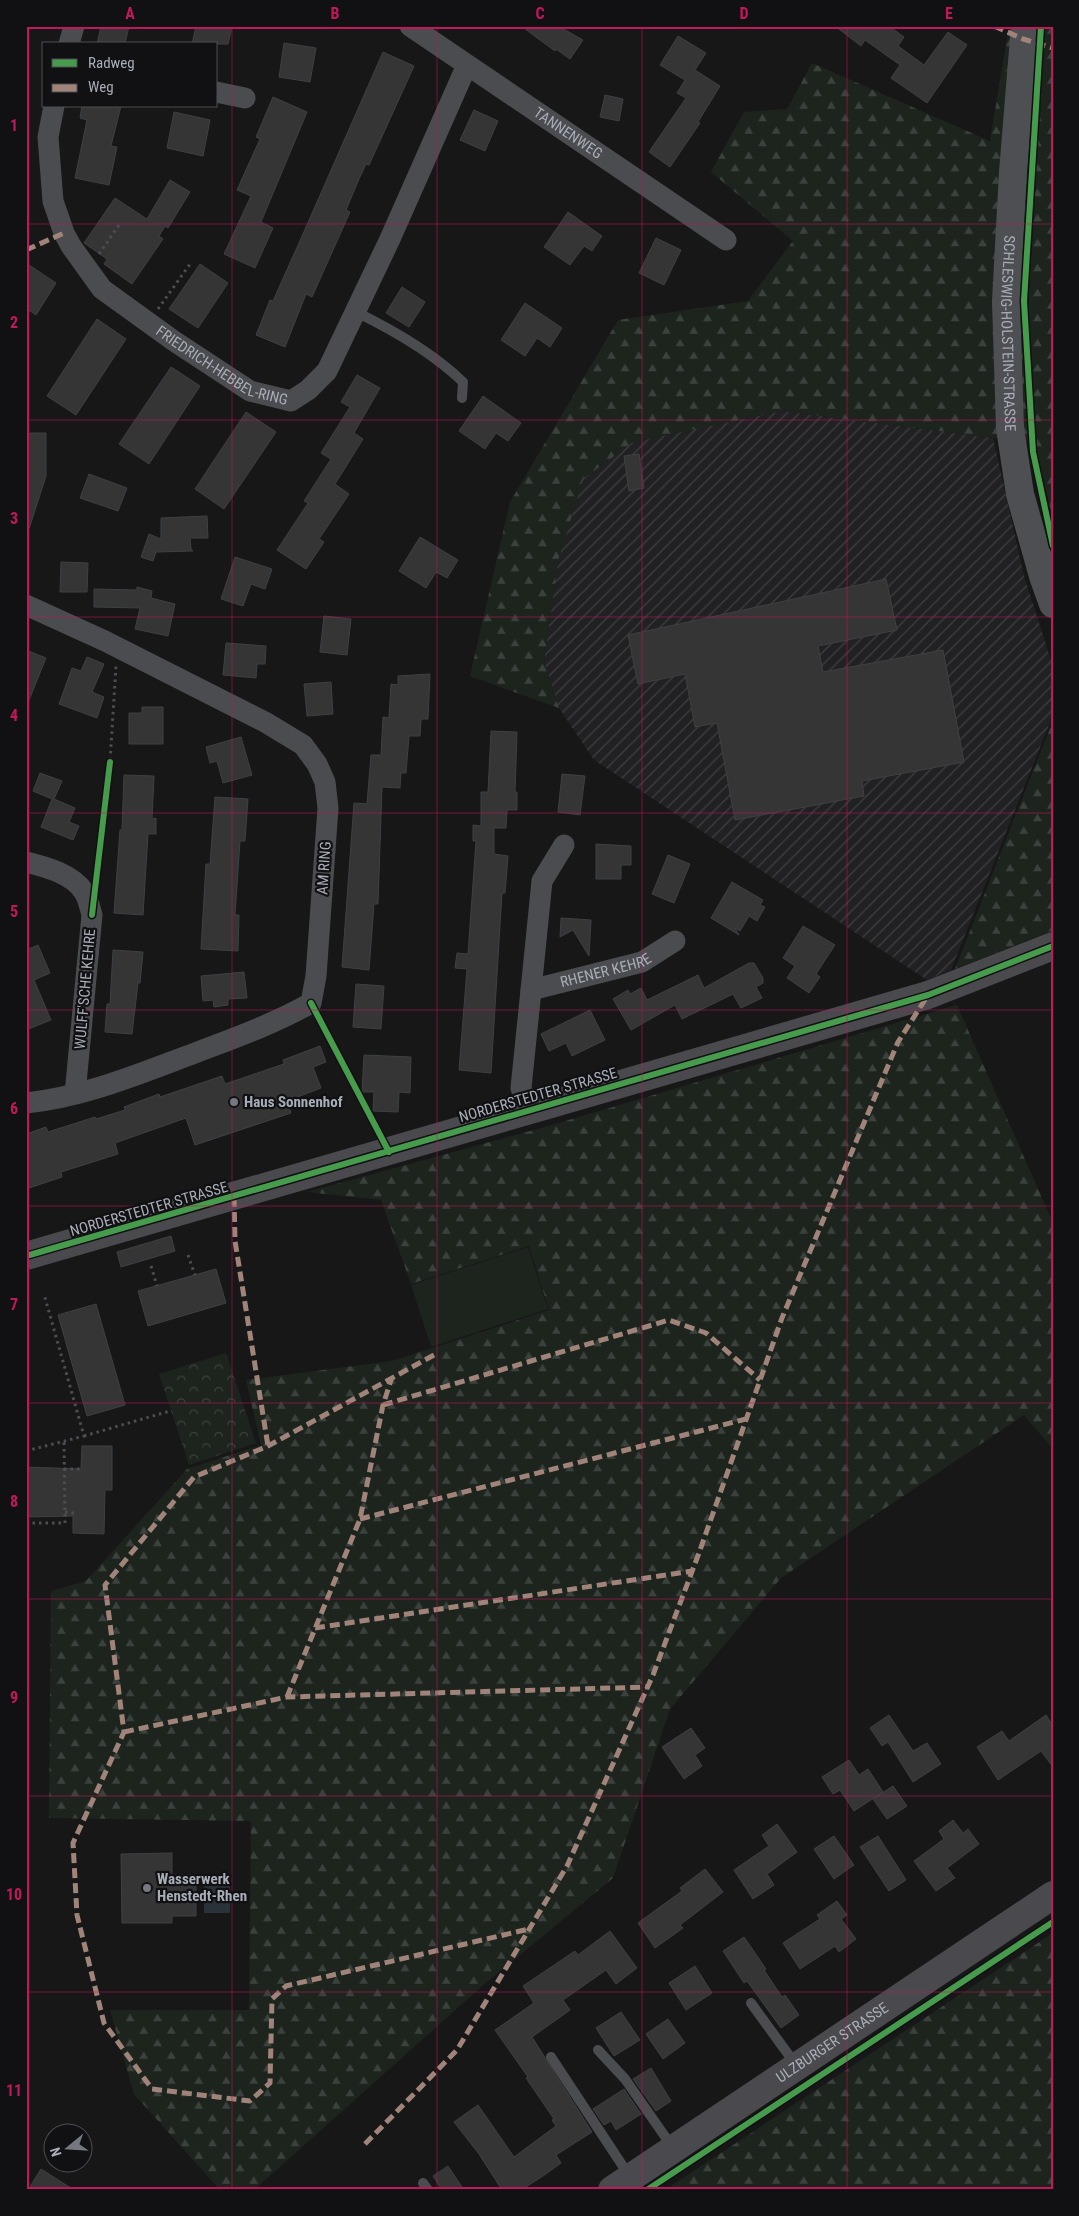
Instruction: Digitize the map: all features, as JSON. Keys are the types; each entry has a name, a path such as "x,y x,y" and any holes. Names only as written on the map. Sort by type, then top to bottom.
{"main road":[{"name":"SCHLESWIG-HOLSTEIN-STRASSE","path":"1025,26 1013,172 1006,301 1010,428 1020,494 1053,604"}],"street":[{"path":"70,42 74,26"},
{"name":"TANNENWEG","path":"410,26 726,240"},
{"name":"FRIEDRICH-HEBBEL-RING","path":"54,108 48,138 53,201 64,233 102,289 250,391 291,401 308,390 327,371 390,239 467,65"},
{"path":"218,92 245,98"},
{"name":"AM RING","path":"26,605 265,722 302,745 318,764 325,782 328,808 316,976 311,1003 284,1018 115,1083 75,1094 26,1102"},
{"path":"529,1111 521,1088 542,881 564,845"},
{"name":"WULFF'SCHE KEHRE","path":"26,862 52,869 73,881 85,892 92,915 75,1094"},
{"name":"RHENER KEHRE","path":"531,990 642,962 675,941"},
{"name":"NORDERSTEDTER STRASSE","path":"26,1256 928,995 1053,946"},
{"name":"ULZBURGER STRASSE","path":"621,2184 1053,1895"}],"lane":[{"path":"356,312 384,326 446,365 463,382 462,398"},
{"path":"751,2003 796,2066"},
{"path":"598,2050 625,2079 674,2149"},
{"path":"551,2057 621,2184"}],"path":[{"path":"88,270 121,222"},
{"path":"149,322 190,264"},
{"path":"92,915 110,762 117,648"},
{"path":"188,1255 195,1275"},
{"path":"151,1266 157,1286"},
{"path":"44,1294 84,1436"},
{"path":"26,1451 170,1411"},
{"path":"26,1523 65,1523 64,1441"},
{"path":"64,1469 81,1469"},
{"path":"65,1512 74,1512"}],"shaded area":[{"path":"782,411 993,438 1024,576 1053,666 1053,715 951,970 927,980 594,760 559,708 544,662 558,561 583,478 633,442"},
{"path":"204,1886 230,1886 230,1913 204,1913"}],"green space":[{"path":"1009,26 1053,26 1053,519 1034,443 782,411 633,442 583,479 558,561 544,662 559,708 470,676 510,502 618,320 748,301 793,241 711,172 744,112 787,109 812,63 990,141"},
{"path":"1053,721 1053,930 955,969"},
{"path":"957,1005 1053,1223 1053,1449 1024,1415 781,1578 670,1709 613,1878 481,1987 254,2190 220,2190 134,2094 110,2010 249,2010 251,1821 49,1818 51,1591 86,1581 187,1469 261,1445 246,1380 392,1361 549,1310 529,1246 411,1284 381,1200 307,1192 545,1127"},
{"path":"528,1247 548,1309 431,1347 411,1285"},
{"path":"226,1353 256,1443 189,1465 159,1374"},
{"path":"1053,1933 1053,2190 665,2190"}],"building":[{"path":"101,26 129,26 125,42 97,42"},
{"path":"196,26 232,26 228,44 192,42"},
{"path":"521,26 558,26 583,40 570,59 556,49 555,51"},
{"path":"835,26 889,26 904,37 898,46 924,65 948,32 967,45 927,103 891,78 900,65 865,40 861,46"},
{"path":"678,36 706,53 695,70 720,86 698,122 700,123 670,167 649,152 686,98 677,93 685,80 660,65"},
{"path":"284,43 316,48 310,82 279,77"},
{"path":"383,52 414,66 369,165 366,164 359,179 346,210 350,212 312,297 306,294 285,347 256,335 270,300 273,301"},
{"path":"605,95 623,99 619,121 600,117"},
{"path":"273,97 307,112 261,222 273,228 255,268 224,254 251,196 237,190 260,139 256,137"},
{"path":"82,108 120,108 111,146 117,147 109,185 75,178 87,120 80,118"},
{"path":"474,110 498,121 485,151 460,140"},
{"path":"174,112 210,120 203,156 167,148"},
{"path":"170,180 190,192 168,228 165,226 159,236 163,239 132,284 104,264 107,259 84,243 115,198 147,219"},
{"path":"568,212 602,236 592,251 584,246 570,265 544,247"},
{"path":"656,238 681,250 664,285 639,273"},
{"path":"26,263 56,283 36,315 26,308"},
{"path":"200,264 228,283 198,328 169,309"},
{"path":"402,287 425,302 409,327 386,313"},
{"path":"525,303 562,328 550,347 537,338 525,356 501,340"},
{"path":"97,319 126,339 76,415 47,396"},
{"path":"171,367 200,386 149,464 119,444"},
{"path":"357,375 380,388 354,433 363,439 335,484 349,494 319,539 324,542 306,569 277,550 308,503 304,501 331,459 321,453 350,407 341,402"},
{"path":"483,396 521,423 508,441 496,433 485,449 459,431"},
{"path":"246,412 276,432 224,509 195,489"},
{"path":"26,433 46,433 46,476 29,529 26,528"},
{"path":"639,454 644,488 629,491 624,456"},
{"path":"89,474 127,488 118,511 80,498"},
{"path":"207,516 208,538 190,538 193,551 156,552 153,561 141,557 149,534 161,539 161,518"},
{"path":"420,537 458,560 447,578 436,572 426,588 399,571"},
{"path":"235,557 272,569 265,589 251,584 243,606 221,599"},
{"path":"61,562 88,563 87,592 60,592"},
{"path":"886,579 897,630 818,646 823,672 943,650 964,762 862,781 864,796 735,820 717,723 695,727 685,674 638,684 628,635"},
{"path":"137,587 152,591 151,598 175,604 168,636 135,629 140,608 94,607 94,589 137,590"},
{"path":"324,616 351,619 347,655 320,652"},
{"path":"226,643 266,646 265,664 257,664 256,678 223,675"},
{"path":"26,650 46,658 27,705 26,705"},
{"path":"87,657 104,664 92,692 104,697 97,718 59,704 72,668 81,671"},
{"path":"430,674 428,719 421,719 420,736 409,736 406,773 401,773 400,788 382,787 378,904 374,904 369,970 342,967 354,803 367,804 371,755 381,755 383,717 389,718 391,684 398,685 398,676"},
{"path":"331,682 333,714 307,716 304,684"},
{"path":"142,707 163,707 163,744 129,744 129,713 142,713"},
{"path":"491,731 517,732 515,792 517,792 517,810 507,810 506,828 494,828 494,854 508,856 505,893 502,893 491,1073 459,1070 467,969 455,968 457,953 468,954 476,841 473,841 473,825 481,826 481,792 488,792"},
{"path":"241,737 252,775 223,783 217,761 210,763 206,747"},
{"path":"40,773 62,781 54,799 75,808 69,822 79,826 73,840 41,827 52,799 33,791"},
{"path":"562,774 585,776 580,815 558,812"},
{"path":"124,775 154,776 152,819 156,818 156,834 148,834 143,915 114,913 120,830 122,830"},
{"path":"215,797 248,799 245,841 240,841 235,915 239,915 238,951 201,949 206,864 210,864"},
{"path":"596,844 631,846 631,865 621,865 621,879 596,879"},
{"path":"668,855 690,864 674,903 652,894"},
{"path":"732,882 763,900 760,905 765,907 757,921 749,916 740,931 735,928 739,935 711,918"},
{"path":"561,918 591,920 589,956 573,930 560,937"},
{"path":"803,926 835,945 816,974 820,977 809,993 787,978 795,966 783,958"},
{"path":"38,945 50,973 34,980 51,1020 26,1030 26,950"},
{"path":"113,950 143,952 132,1034 105,1032 107,1004 110,1004"},
{"path":"749,963 754,963 763,978 763,983 756,987 762,998 741,1008 733,994 682,1019 675,1005 631,1030 613,999 628,990 630,994 641,988 647,1000 698,975 704,988"},
{"path":"244,972 247,998 228,999 228,1005 214,1007 213,1000 203,1001 201,976"},
{"path":"356,984 384,986 381,1029 353,1027"},
{"path":"590,1010 605,1040 572,1056 566,1043 549,1051 541,1034"},
{"path":"320,1046 326,1062 313,1067 321,1088 287,1101 291,1113 195,1145 186,1118 115,1143 118,1154 61,1172 62,1177 26,1189 26,1134 46,1127 48,1132 95,1117 96,1119 125,1110 124,1107 159,1094 160,1097 222,1076 225,1084 284,1064 283,1060"},
{"path":"364,1055 411,1057 410,1093 399,1092 398,1112 373,1111 374,1092 362,1092"},
{"path":"171,1236 175,1251 121,1267 117,1252"},
{"path":"216,1269 226,1303 148,1326 138,1291"},
{"path":"96,1304 125,1405 87,1416 58,1315"},
{"path":"82,1446 112,1446 112,1490 105,1490 104,1534 73,1533 73,1516 26,1517 26,1467 81,1469"},
{"path":"889,1715 913,1751 927,1743 941,1764 913,1782 888,1742 882,1746 870,1728"},
{"path":"1046,1715 1053,1726 1053,1767 1041,1751 998,1780 977,1747 1002,1731 1009,1741"},
{"path":"691,1728 705,1748 695,1755 702,1766 684,1779 662,1747"},
{"path":"849,1760 859,1775 868,1769 883,1792 854,1811 840,1790 833,1794 822,1777"},
{"path":"893,1786 907,1806 887,1819 873,1799"},
{"path":"953,1820 963,1833 968,1829 979,1844 947,1868 955,1878 936,1891 914,1861 944,1839 939,1831"},
{"path":"777,1824 797,1852 767,1874 774,1885 753,1899 734,1870 769,1846 762,1835"},
{"path":"834,1836 854,1865 834,1879 814,1849"},
{"path":"878,1836 906,1880 889,1891 860,1847"},
{"name":"Wasserwerk Henstedt-Rhen","path":"172,1853 172,1875 196,1875 196,1916 172,1916 172,1923 122,1923 121,1854"},
{"path":"705,1869 723,1892 680,1925 683,1928 655,1948 638,1923 682,1891 680,1888"},
{"path":"837,1901 847,1915 841,1919 856,1939 839,1952 835,1946 800,1969 783,1943 820,1919 817,1915"},
{"path":"610,1931 637,1968 616,1984 606,1970 563,2000 570,2010 532,2037 592,2132 556,2155 561,2163 543,2176 521,2190 502,2190 479,2154 454,2122 478,2105 514,2157 556,2126 552,2120 554,2119 526,2078 528,2077 495,2030 534,2003 523,1986 575,1951 578,1955"},
{"path":"744,1937 782,1997 785,1995 799,2015 781,2028 747,1981 744,1983 723,1951"},
{"path":"695,1966 712,1993 686,2010 669,1983"},
{"path":"621,2012 640,2040 614,2056 596,2028"},
{"path":"668,2019 685,2043 663,2059 646,2034"},
{"path":"651,2068 671,2101 656,2111 633,2079"},
{"path":"624,2089 641,2114 616,2130 611,2121 604,2125 593,2109"},
{"path":"448,2166 464,2190 442,2190 433,2176"},
{"path":"41,2169 42,2174 49,2174 74,2190 28,2190"}],"marked path":[{"path":"994,26 1023,39 1053,48"},
{"path":"26,250 64,233"},
{"path":"365,2144 457,2050 567,1866 653,1675 699,1553 782,1318 898,1042 928,995"},
{"path":"234,1197 235,1241 268,1446"},
{"path":"383,1405 669,1320 706,1333 760,1380"},
{"path":"434,1355 268,1446 194,1477 105,1585 124,1732 73,1843 77,1915 104,2023 152,2089 250,2101 270,2083 272,1999 286,1986 529,1929"},
{"path":"287,1697 360,1519 383,1405 392,1377"},
{"path":"360,1519 746,1419"},
{"path":"315,1628 692,1571"},
{"path":"124,1732 287,1697 648,1687"}],"cycle path":[{"path":"1041,26 1024,301 1033,452 1053,546"},
{"path":"92,915 110,762"},
{"path":"26,1256 928,995 1053,946"},
{"path":"311,1003 389,1152"},
{"path":"647,2190 1053,1922"}],"place":[{"name":"Haus Sonnenhof","path":"234,1102"},
{"name":"Wasserwerk Henstedt-Rhen","path":"147,1888"}]}
